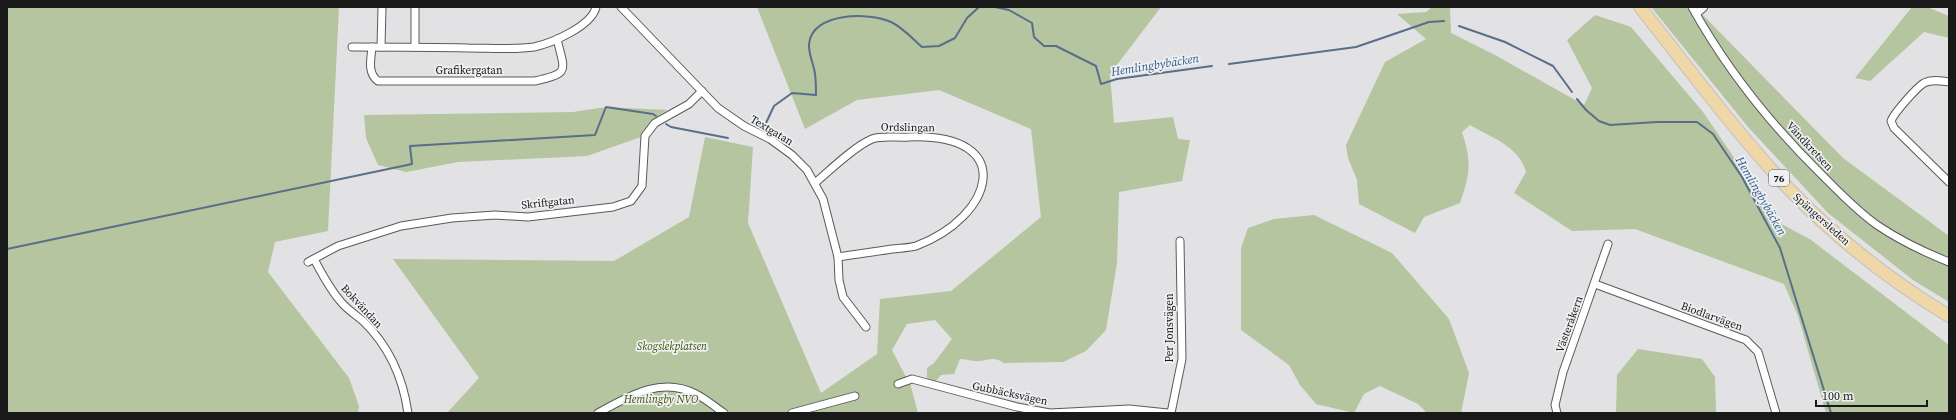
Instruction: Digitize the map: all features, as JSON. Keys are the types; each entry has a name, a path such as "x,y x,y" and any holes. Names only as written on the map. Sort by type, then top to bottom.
{"main road":[{"name":"Spängersleden","path":"1640,7 1747,142 1788,188 1829,227 1878,267 1949,316"}],"street":[{"path":"381,47 382,7"},
{"path":"415,7 415,47"},
{"name":"Grafikergatan","path":"352,47 534,47 557,40 580,27 589,19 596,7"},
{"name":"Textgatan","path":"621,7 718,108 744,126 770,139 792,155 806,170 823,199 838,257 839,280 844,297 866,327"},
{"name":"Vändkretsen","path":"1692,7 1738,81 1793,147 1849,202 1891,234 1910,245 1949,262"},
{"path":"1696,14 1704,7"},
{"name":"Grafikergatan","path":"372,47 370,72 372,77 378,81 535,81 557,76 562,72 563,67 557,40"},
{"path":"1949,82 1937,80 1924,83 1894,114 1891,121 1894,128 1949,182"},
{"name":"Skriftgatan","path":"311,261 338,246 401,226 452,218 495,215 528,218 613,207 631,201 642,186 645,136 655,123 689,104 702,91"},
{"name":"Ordslingan","path":"815,183 863,144 874,138 926,136 954,141 972,149 982,163 983,183 977,199 955,223 936,236 914,246 838,257"},
{"name":"Per Jonsvägen","path":"1171,413 1182,359 1180,241"},
{"name":"Västeråkern","path":"1557,413 1555,405 1563,372 1608,244"},
{"name":"Bokvändan","path":"311,261 342,304 364,322 387,351 398,372 408,413"},
{"name":"Biodlarvägen","path":"1595,284 1746,340 1758,352 1776,413"},
{"name":"Gubbäcksvägen","path":"898,384 912,379 1017,407 1050,413 1129,409 1168,413"},
{"path":"598,413 636,394 661,386 677,387 697,394 724,413"},
{"path":"792,413 855,396"}],"green space":[{"path":"7,7 339,7 328,231 275,242 268,272 349,378 359,406 358,413 7,413"},
{"path":"757,7 1161,7 1110,74 1114,123 1173,117 1178,139 1190,140 1182,181 1119,192 1117,263 1106,330 1086,351 1063,362 1004,363 994,359 977,361 960,359 954,374 941,375 935,382 927,378 927,368 934,363 952,339 935,320 907,324 892,350 907,379 909,379 918,413 447,413 479,378 393,259 614,261 689,217 705,137 753,147 748,223 821,393 877,354 880,299 951,291 1041,217 1031,129 939,90 857,100 805,129"},
{"path":"1432,7 1450,7 1451,33 1495,55 1584,105 1592,88 1567,40 1595,15 1631,27 1703,112 1778,222 1811,240 1949,345 1949,413 1826,413 1798,316 1784,284 1635,229 1572,231 1514,193 1526,172 1522,163 1511,149 1470,125 1462,132 1467,152 1468,176 1460,203 1424,217 1415,233 1359,204 1357,180 1348,158 1346,145 1385,62 1426,39 1397,14 1426,12"},
{"path":"1651,7 1695,7 1843,158 1949,236 1949,302 1913,280 1828,213 1748,127"},
{"path":"1912,7 1927,7 1949,16 1949,38 1924,32 1870,81 1855,78"},
{"path":"606,107 667,110 652,120 641,137 587,156 458,162 406,172 378,165 366,138 364,115 573,112"},
{"path":"1314,215 1392,253 1449,319 1469,373 1461,413 1427,413 1418,404 1380,386 1364,394 1354,413 1316,404 1300,385 1289,365 1241,330 1241,248 1248,228 1274,219"},
{"path":"1638,349 1702,359 1715,377 1716,413 1616,413 1617,375"}],"waterway":[{"path":"766,123 774,106 792,93 816,95 815,74 809,51 809,44 812,33 830,20 856,16 881,19 891,22 899,27 922,47 939,46 955,38 967,18 979,7"},
{"name":"Hemlingbybäcken","path":"995,7 1009,10 1032,23 1034,37 1044,46 1056,46 1096,66 1101,84 1117,79 1212,66"},
{"name":"Hemlingbybäcken","path":"1229,64 1356,47 1429,22 1444,21"},
{"name":"Hemlingbybäcken","path":"1459,26 1505,42 1553,66 1572,92"},
{"name":"Hemlingbybäcken","path":"1577,99 1586,110 1599,121 1610,125 1657,122 1697,122 1713,134 1742,177 1780,248 1831,413"},
{"path":"7,249 412,164 410,146 595,135 606,107 653,114 656,116"},
{"path":"666,124 671,127 728,138"}],"park label":[{"name":"Skogslekplatsen","path":"672,346"},
{"name":"Hemlingby NVO","path":"661,399"}]}
